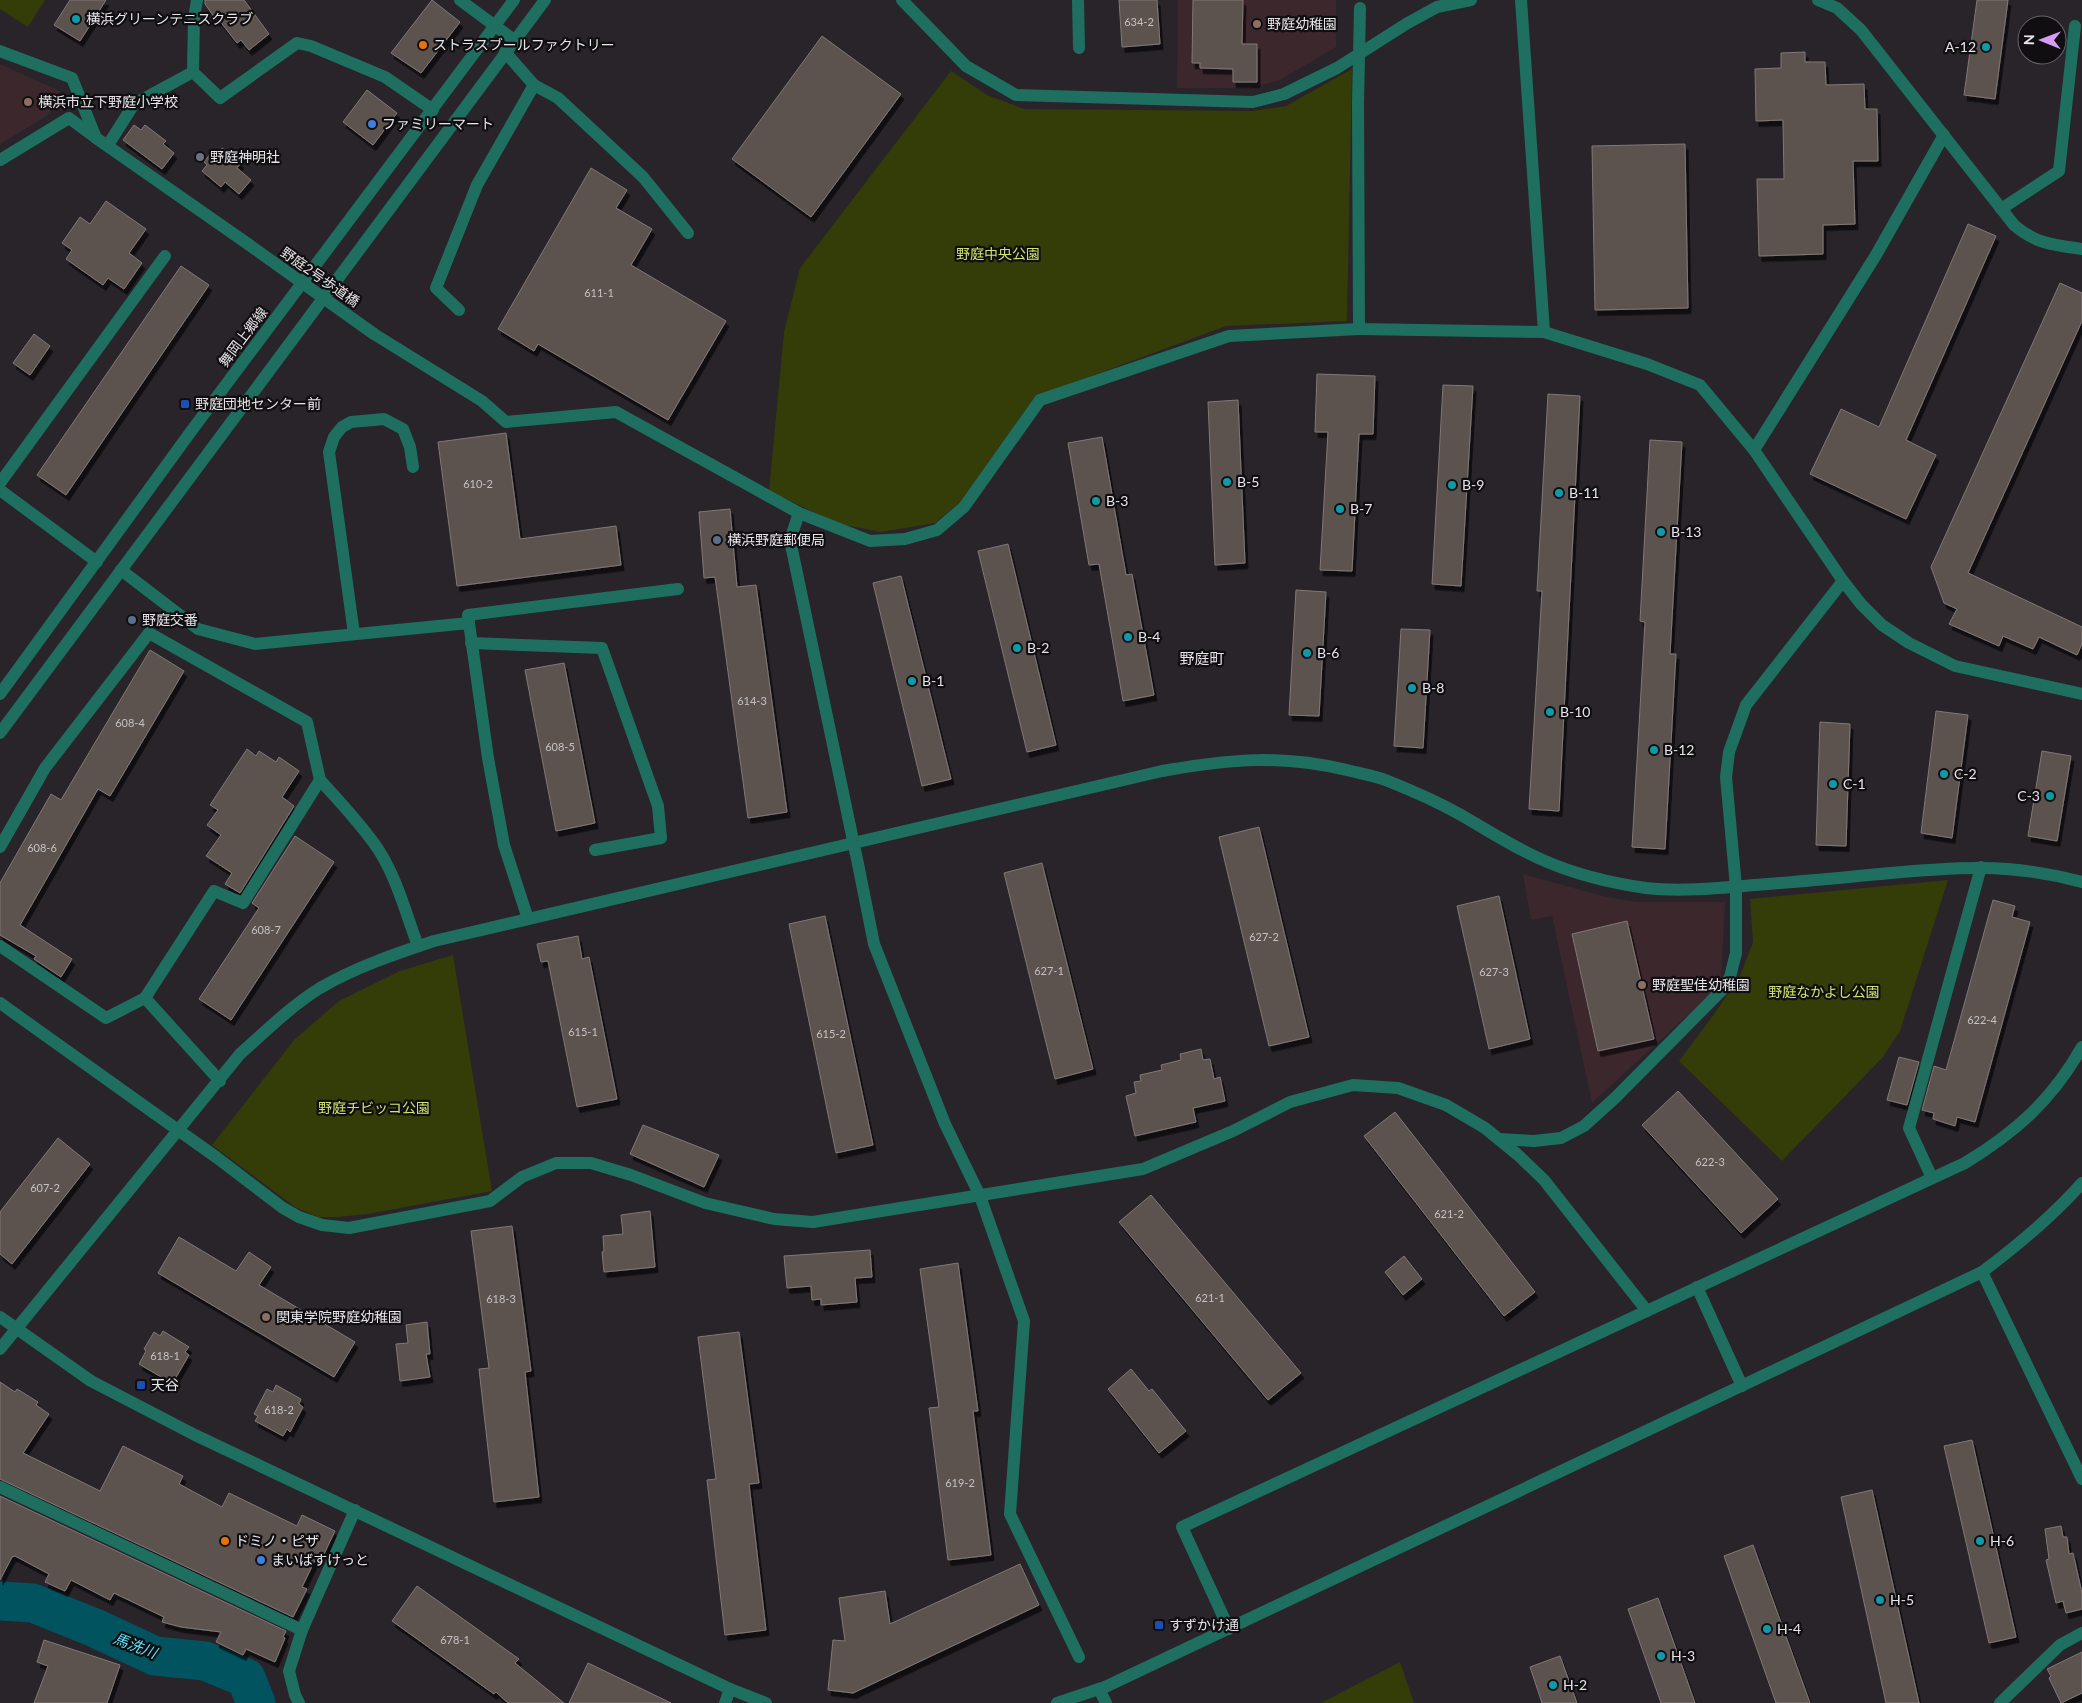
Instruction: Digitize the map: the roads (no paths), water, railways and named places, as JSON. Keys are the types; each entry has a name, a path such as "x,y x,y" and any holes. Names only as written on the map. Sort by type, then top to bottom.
{"street":[{"path":"197,0 194,18 193,72 220,98 297,44 312,46 385,77 433,110"},
{"path":"460,0 514,40"},
{"name":"舞岡上郷線","path":"0,694 98,562 192,430 514,0"},
{"path":"0,733 545,0"},
{"path":"902,0 966,66 1016,95 1253,102 1284,94 1337,68 1406,24 1437,7 1471,0"},
{"path":"1078,0 1079,48"},
{"path":"1521,0 1544,332"},
{"path":"1818,0 1837,8 1861,30 2014,225 2027,236 2047,244 2082,249"},
{"path":"1359,329 1358,102 1360,4"},
{"path":"2001,208 2059,171 2075,26"},
{"path":"0,51 72,78 96,138"},
{"path":"505,52 534,85 558,98 643,178 688,233"},
{"path":"108,145 134,104 193,72"},
{"path":"459,310 436,288 477,185 534,85"},
{"name":"野庭2号歩道橋","path":"0,160 70,118 374,334 482,401 506,422 616,412 799,513 870,542 904,540 937,530 964,506 1040,400 1229,336 1359,329 1544,332 1647,364 1700,386 1754,450 1843,581 1861,604 1882,625 1909,643 1955,666 2082,694"},
{"path":"1754,450 1876,255 1944,135"},
{"path":"0,483 165,256"},
{"path":"354,634 329,452 334,437 342,427 351,422 384,419 403,429 410,447 413,467"},
{"path":"0,490 98,562"},
{"path":"799,513 790,540 874,944 946,1124 980,1196 1024,1321 1010,1514 1079,1657"},
{"path":"121,570 198,629 255,644 469,623"},
{"path":"1499,1139 1534,1141 1561,1138 1584,1126 1615,1098 1722,990 1730,977 1736,953 1736,887 1726,777 1729,752 1746,705 1843,581"},
{"path":"528,919 504,845 488,758 468,615 678,589"},
{"path":"0,847 45,768 149,633 307,722 320,780 354,818 378,849 390,873 418,946"},
{"path":"471,643 602,648 658,806 661,838 595,850"},
{"path":"0,1349 220,1081 240,1054 284,1014 320,988 377,959 418,946 528,919 1162,771 1209,762 1256,759 1331,766 1386,780 1452,810 1544,861 1610,882 1649,888 1736,887 1944,868 1981,867 2021,869 2053,874 2082,882"},
{"path":"0,946 106,1018 145,998 214,891 243,903 320,780"},
{"path":"1932,1178 1909,1128 1981,867"},
{"path":"145,998 220,1081"},
{"path":"0,1003 216,1157 283,1208 299,1217 322,1225 349,1228 490,1201 522,1177 556,1163 591,1163 631,1175 705,1203 774,1219 813,1222 1143,1169 1233,1131 1290,1102 1353,1085 1398,1088 1446,1105 1485,1128 1518,1154 1544,1180 1647,1310"},
{"path":"1229,1629 1182,1527 1965,1164 1993,1146 2025,1120 2067,1073 2082,1047"},
{"path":"1057,1703 1099,1689 1229,1629 1982,1272 2040,1227 2082,1183"},
{"path":"1982,1272 2082,1479"},
{"path":"1697,1287 1742,1386"},
{"path":"0,1317 15,1330 91,1381 194,1435 730,1689 766,1703"},
{"path":"0,1487 302,1630"},
{"path":"299,1703 289,1671 302,1630 355,1510"},
{"path":"2000,1703 2060,1645 2082,1633"},
{"path":"725,1703 730,1689"},
{"path":"1099,1689 1106,1703"}],"waterway":[{"name":"馬洗川","path":"0,1601 33,1603 95,1628 155,1656 205,1661 246,1678 256,1703"}],"place":[{"name":"横浜グリーンテニスクラブ","path":"76,19"},
{"name":"野庭幼稚園","path":"1257,24"},
{"name":"ストラスブールファクトリー","path":"423,45"},
{"name":"A-12","path":"1986,47"},
{"name":"横浜市立下野庭小学校","path":"28,102"},
{"name":"ファミリーマート","path":"372,124"},
{"name":"野庭神明社","path":"200,157"},
{"name":"野庭団地センター前","path":"185,404"},
{"name":"B-5","path":"1227,482"},
{"name":"B-9","path":"1452,485"},
{"name":"B-11","path":"1559,493"},
{"name":"B-3","path":"1096,501"},
{"name":"B-7","path":"1340,509"},
{"name":"B-13","path":"1661,532"},
{"name":"横浜野庭郵便局","path":"717,540"},
{"name":"野庭交番","path":"132,620"},
{"name":"B-4","path":"1128,637"},
{"name":"B-2","path":"1017,648"},
{"name":"B-6","path":"1307,653"},
{"name":"B-1","path":"912,681"},
{"name":"B-8","path":"1412,688"},
{"name":"B-10","path":"1550,712"},
{"name":"B-12","path":"1654,750"},
{"name":"C-2","path":"1944,774"},
{"name":"C-1","path":"1833,784"},
{"name":"C-3","path":"2050,796"},
{"name":"野庭聖佳幼稚園","path":"1642,985"},
{"name":"関東学院野庭幼稚園","path":"266,1317"},
{"name":"天谷","path":"141,1385"},
{"name":"ドミノ・ピザ","path":"225,1541"},
{"name":"H-6","path":"1980,1541"},
{"name":"まいばすけっと","path":"261,1560"},
{"name":"H-5","path":"1880,1600"},
{"name":"すずかけ通","path":"1159,1625"},
{"name":"H-4","path":"1767,1629"},
{"name":"H-3","path":"1661,1656"},
{"name":"H-2","path":"1553,1685"}],"district":[{"name":"野庭町","path":"1202,659"}],"park label":[{"name":"野庭中央公園","path":"998,254"},
{"name":"野庭なかよし公園","path":"1824,992"},
{"name":"野庭チビッコ公園","path":"374,1108"}]}
